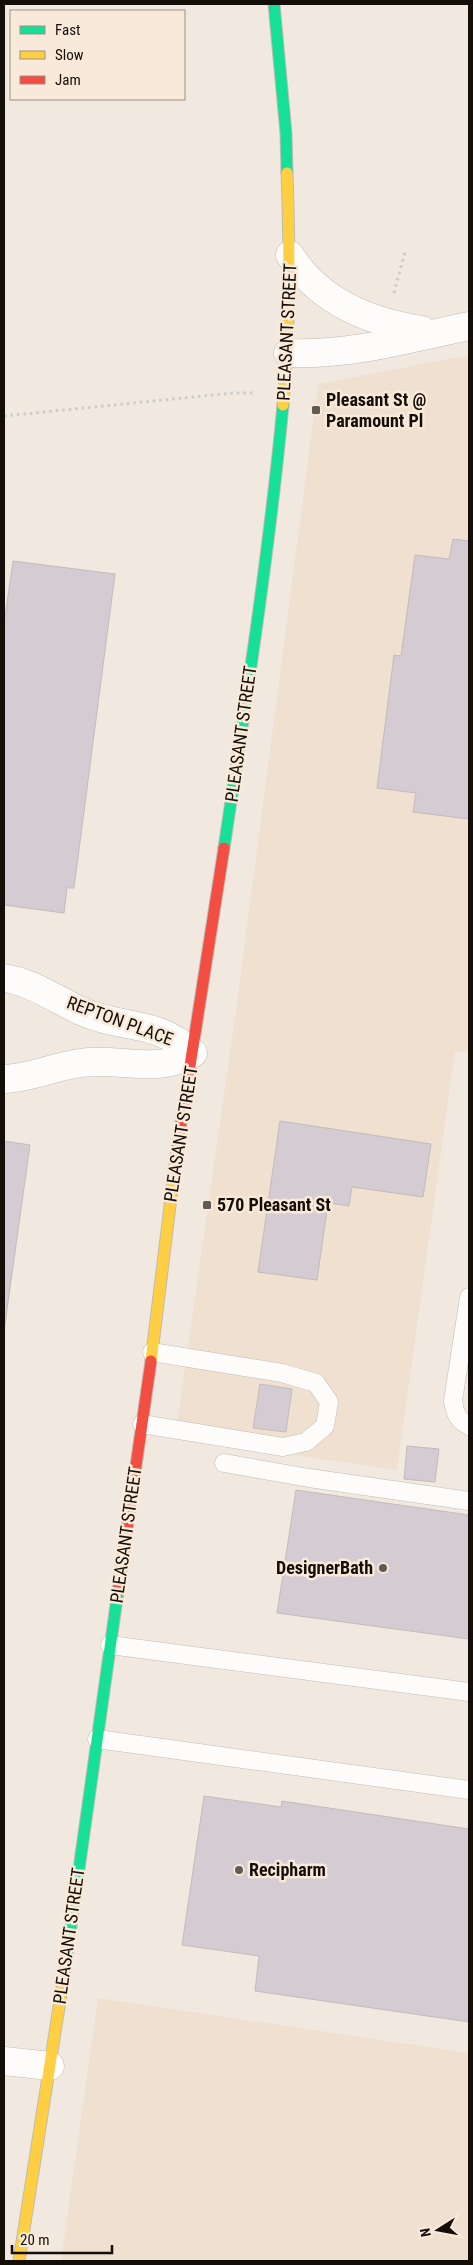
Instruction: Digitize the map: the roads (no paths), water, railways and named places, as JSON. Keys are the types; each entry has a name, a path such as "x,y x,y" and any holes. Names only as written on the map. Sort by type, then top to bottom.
{"street":[{"name":"PLEASANT STREET","path":"19,2261 50,2066 142,1424 181,1113 193,1053 275,490 288,352 290,254 286,133 274,4"},
{"path":"290,254 298,268 317,289 355,312 389,324 456,329"},
{"path":"288,352 331,353 456,329"},
{"name":"REPTON PLACE","path":"4,978 30,986 82,1011 163,1032 178,1040 193,1053 174,1061 156,1063 103,1061 76,1064 22,1078 4,1079"},
{"path":"4,2061 50,2066"}],"lane":[{"path":"469,1297 453,1401 455,1413 462,1422 469,1426"},
{"path":"142,1424 283,1447 306,1442 324,1426 329,1402 316,1383 282,1373 152,1352"},
{"path":"224,1463 309,1478 469,1501"},
{"path":"110,1645 469,1692"},
{"path":"97,1739 469,1790"}],"place":[{"name":"Pleasant St @ Paramount Pl","path":"316,410"},
{"name":"570 Pleasant St","path":"207,1205"},
{"name":"DesignerBath","path":"383,1568"},
{"name":"Recipharm","path":"239,1870"}]}
